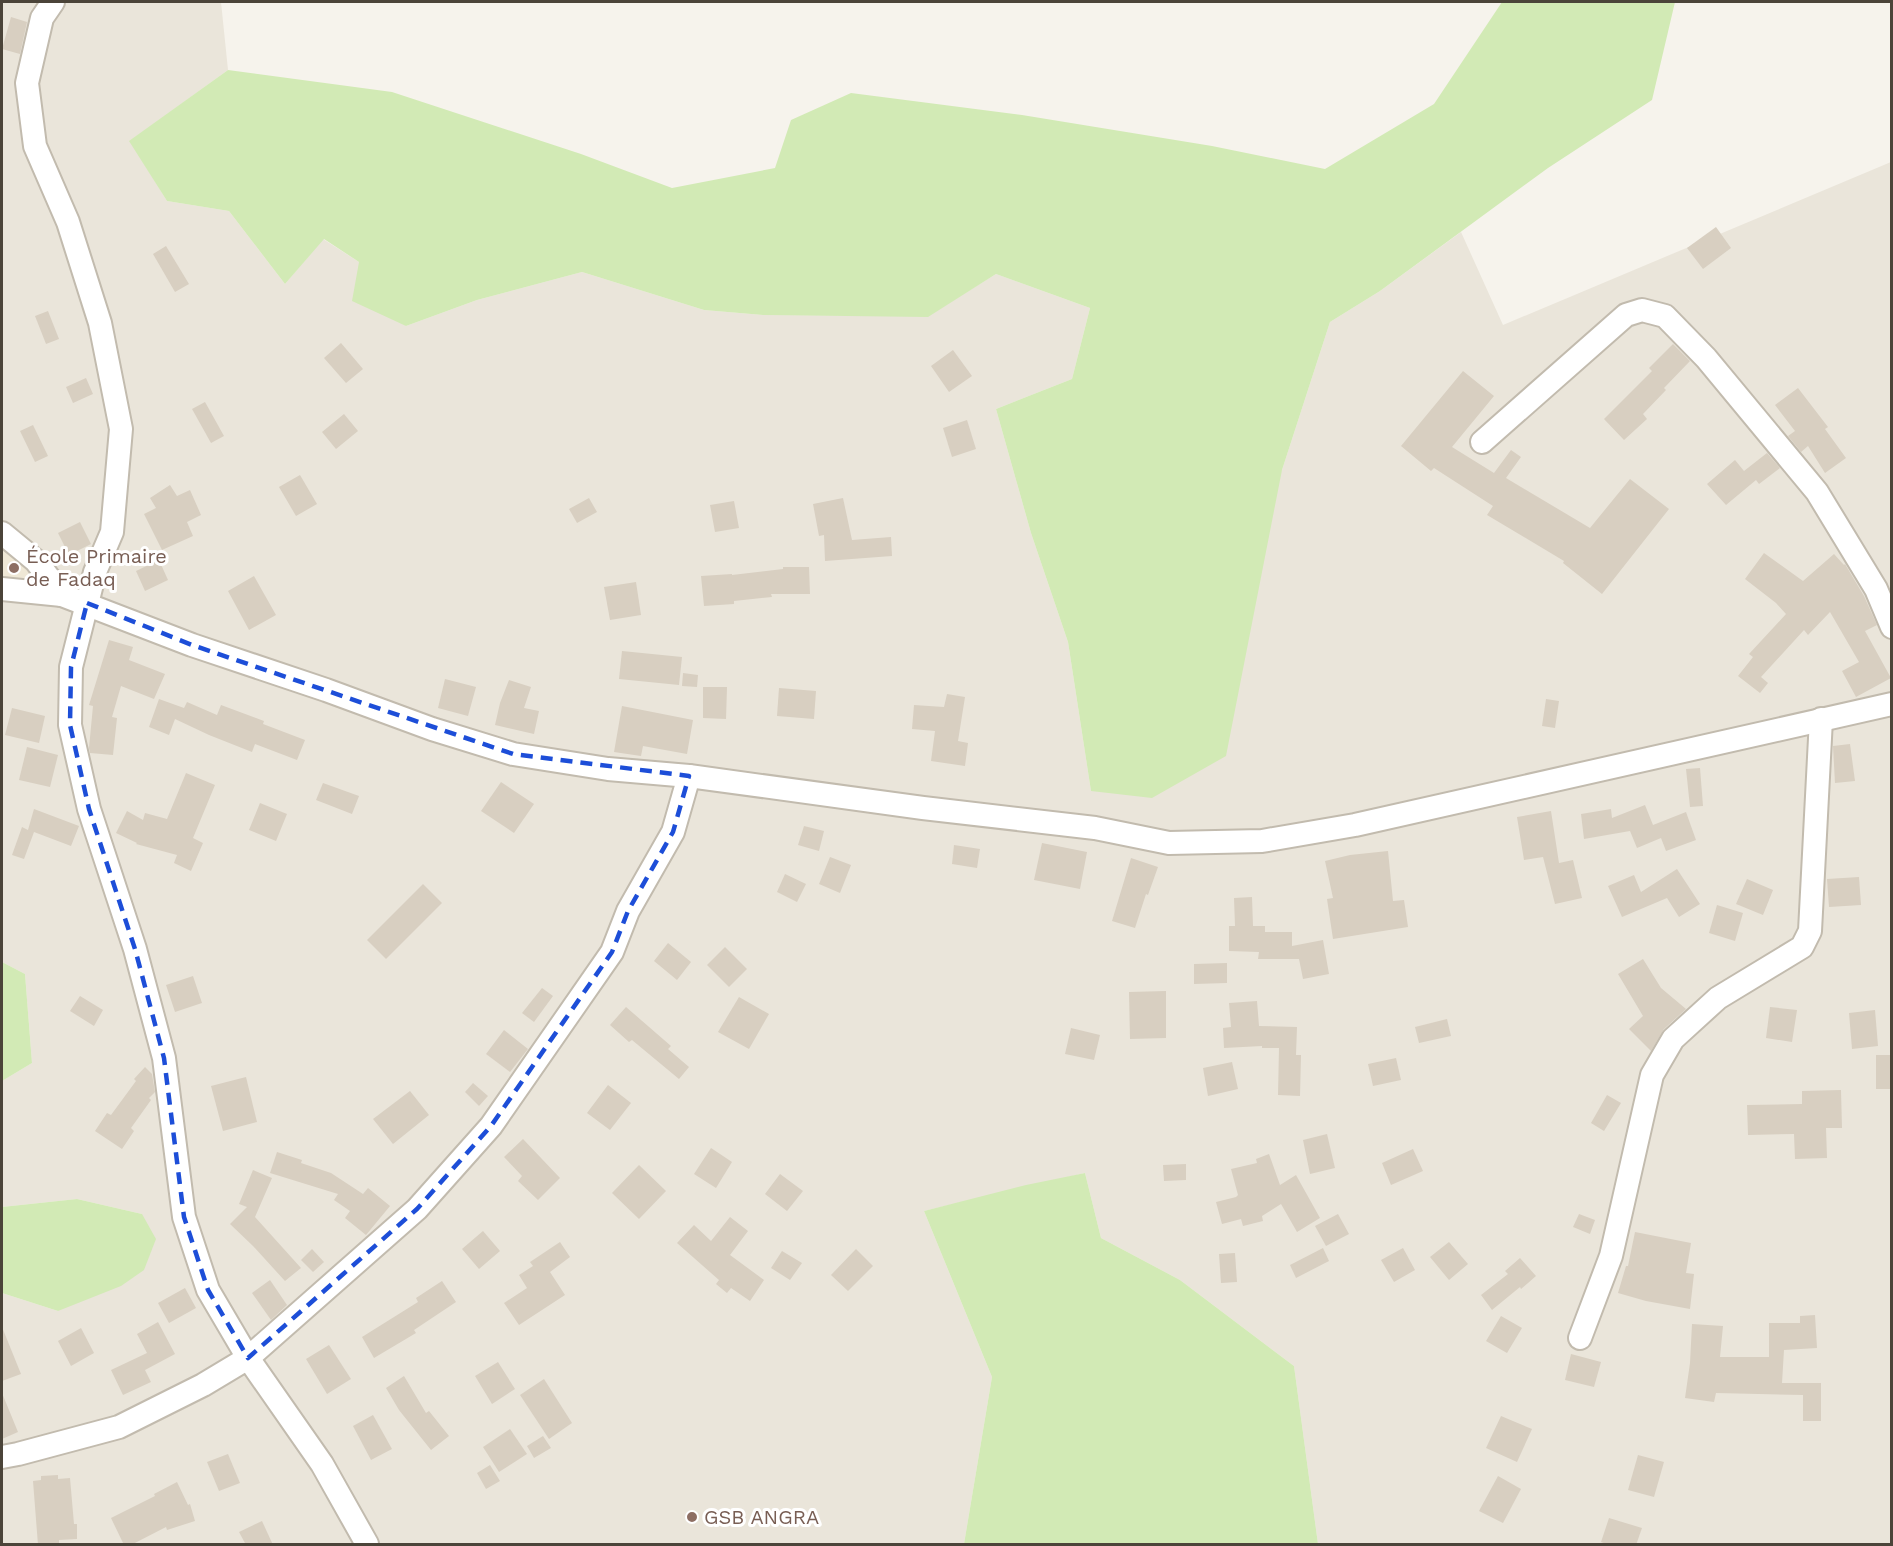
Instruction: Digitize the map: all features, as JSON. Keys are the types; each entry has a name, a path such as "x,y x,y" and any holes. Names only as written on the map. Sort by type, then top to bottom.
{"street":[{"path":"53,2 42,18 27,83 35,146 68,222 100,323 121,429 112,532 94,572 71,667 70,725 89,810 135,949 164,1058 184,1216 208,1290 248,1358 322,1464 367,1545"},
{"path":"1482,442 1626,315 1642,310 1665,315 1706,358 1817,492 1876,589 1892,627"},
{"path":"2,533 36,561 62,595"},
{"path":"2,589 62,595 87,603 192,645 432,729 513,754 608,769 689,776 923,808 1095,828 1169,843 1262,841 1354,825 1892,704"},
{"path":"1580,1338 1611,1256 1652,1074 1673,1039 1718,998 1802,947 1810,931 1821,719"},
{"path":"2,1457 119,1426 203,1385 248,1358 417,1209 491,1126 612,952 628,911 673,832 689,776"}],"highlighted area":[{"path":"87,603 192,645 513,754 689,776 673,832 628,911 612,952 491,1126 417,1209 248,1358 208,1290 184,1217 164,1058 135,949 89,809 70,725 71,667"}],"shaded area":[{"path":"2,2 221,2 228,70 130,141 167,201 229,211 285,284 323,239 359,262 406,326 477,300 582,272 704,310 763,315 928,316 996,274 1090,308 1072,379 996,409 1031,533 1068,642 1091,791 1282,470 1330,322 1380,291 1461,232 1503,325 1891,162 1891,1544 1318,1544 1294,1366 1180,1280 1101,1238 1085,1173 924,1211 992,1377 964,1544 2,1544 2,1293 58,1311 142,1214 77,1199 2,1207 2,1081 32,1063 25,974 2,962"},
{"name":"École Primaire de Fadaq","path":"2,546 25,559 30,579 2,577"}],"green space":[{"path":"1502,2 1675,2 1652,100 1548,168 1380,291 1330,322 1282,470 1226,756 1152,798 1091,791 1068,642 1031,533 996,409 1072,379 1090,308 996,274 928,317 763,315 704,310 582,272 477,300 406,326 352,301 359,262 324,239 285,284 229,211 167,201 129,141 228,70 392,92 581,154 672,188 775,168 791,120 851,93 1022,115 1212,146 1325,169 1434,104"},
{"path":"2,962 25,974 32,1063 2,1081"},
{"path":"1085,1173 1101,1238 1180,1280 1294,1366 1318,1544 964,1544 992,1377 924,1211 1026,1185"},
{"path":"77,1199 142,1214 156,1239 144,1270 121,1286 58,1311 2,1293 2,1207"}],"building":[{"path":"11,17 27,22 20,54 2,49"},
{"path":"1716,227 1731,248 1703,269 1687,248"},
{"path":"166,246 189,284 175,292 153,254"},
{"path":"48,311 59,339 46,344 35,316"},
{"path":"341,343 363,369 346,383 324,358"},
{"path":"1673,344 1690,361 1643,414 1647,419 1624,440 1604,419 1652,371 1649,368"},
{"path":"953,350 972,376 949,392 931,366"},
{"path":"1463,371 1494,396 1452,447 1494,473 1511,450 1521,457 1506,478 1590,528 1630,479 1669,509 1602,594 1563,563 1564,561 1487,515 1493,506 1434,468 1431,471 1401,446"},
{"path":"86,378 93,394 73,403 66,387"},
{"path":"1798,388 1828,427 1825,429 1846,458 1825,473 1808,446 1801,452 1788,436 1795,431 1775,405"},
{"path":"205,402 224,436 211,443 192,409"},
{"path":"344,414 358,431 336,449 322,432"},
{"path":"967,420 976,449 952,457 943,428"},
{"path":"33,425 48,456 35,462 20,431"},
{"path":"1767,453 1780,468 1759,484 1756,480 1726,505 1707,484 1735,460 1744,471"},
{"path":"300,475 317,504 296,516 279,487"},
{"path":"170,485 177,496 190,490 201,515 187,522 193,536 162,550 144,514 156,508 150,498"},
{"path":"589,498 597,512 577,523 569,509"},
{"path":"843,498 852,540 891,537 892,556 825,561 824,535 819,536 813,504"},
{"path":"734,501 739,528 715,532 710,505"},
{"path":"80,522 91,544 69,555 58,533"},
{"path":"1764,553 1803,581 1834,554 1845,564 1864,596 1877,625 1865,631 1891,678 1856,697 1842,671 1859,662 1830,612 1808,635 1804,630 1761,677 1768,683 1760,693 1738,676 1753,657 1749,654 1786,614 1776,603 1745,579"},
{"path":"159,560 168,580 145,591 136,571"},
{"path":"783,567 809,567 810,594 771,594 772,597 734,601 734,604 704,606 701,576 732,575 783,569"},
{"path":"254,576 276,615 249,630 228,591"},
{"path":"636,582 641,615 610,620 604,587"},
{"path":"109,640 133,647 129,660 165,674 154,699 121,686 112,717 117,718 113,755 90,753 89,748 93,706 89,705"},
{"path":"622,651 682,657 679,685 619,679"},
{"path":"683,673 698,675 697,687 682,686"},
{"path":"445,679 476,687 468,716 438,708"},
{"path":"509,680 531,687 524,708 539,711 534,734 495,725"},
{"path":"703,687 727,687 726,719 703,718"},
{"path":"779,688 816,691 814,719 777,716"},
{"path":"947,694 965,697 958,741 968,743 965,766 931,761 935,731 912,729 914,705 944,707"},
{"path":"159,699 184,708 187,702 217,715 221,705 305,740 297,760 255,744 252,752 175,719 169,735 149,727"},
{"path":"1546,699 1559,701 1555,728 1542,726"},
{"path":"622,706 693,720 687,754 643,746 641,756 614,752"},
{"path":"12,708 45,716 39,743 5,735"},
{"path":"1850,744 1855,781 1835,783 1833,746"},
{"path":"27,747 58,755 50,787 19,780"},
{"path":"1700,768 1703,806 1690,807 1686,769"},
{"path":"186,773 215,785 193,838 203,843 191,871 174,863 177,855 136,844 116,833 127,811 143,820 145,813 167,819"},
{"path":"501,782 534,804 514,833 481,811"},
{"path":"323,783 359,796 352,814 316,800"},
{"path":"260,803 287,814 276,841 249,830"},
{"path":"1645,805 1653,825 1686,812 1696,840 1666,851 1661,838 1637,848 1630,831 1584,839 1581,814 1611,809 1612,818"},
{"path":"34,809 79,826 71,846 34,832 24,859 12,855 22,827 28,830"},
{"path":"1551,811 1559,863 1573,860 1582,898 1555,904 1543,857 1524,860 1517,817"},
{"path":"804,826 824,831 819,851 798,845"},
{"path":"1042,843 1087,852 1080,889 1034,880"},
{"path":"954,845 980,849 977,868 952,864"},
{"path":"1388,851 1393,901 1404,900 1408,927 1333,939 1327,899 1333,898 1325,861 1350,855"},
{"path":"830,857 851,865 840,893 819,884"},
{"path":"1131,858 1158,867 1135,928 1112,921"},
{"path":"1677,869 1700,904 1679,917 1667,898 1622,917 1608,886 1634,875 1641,892"},
{"path":"785,874 806,884 797,902 777,892"},
{"path":"1859,877 1861,905 1829,907 1827,879"},
{"path":"1747,879 1773,890 1763,915 1736,904"},
{"path":"423,884 442,903 386,959 367,940"},
{"path":"1252,897 1253,926 1265,926 1265,932 1292,932 1292,946 1323,940 1329,974 1303,979 1299,959 1258,959 1259,952 1229,951 1229,926 1235,926 1234,898"},
{"path":"1717,905 1743,913 1735,941 1709,933"},
{"path":"668,943 691,962 677,980 654,961"},
{"path":"725,947 747,969 729,987 707,965"},
{"path":"1643,959 1661,988 1686,1009 1664,1029 1651,1051 1629,1029 1643,1016 1618,974"},
{"path":"1227,963 1227,983 1194,984 1194,964"},
{"path":"193,976 202,1003 175,1012 166,985"},
{"path":"542,988 553,996 534,1022 522,1013"},
{"path":"1166,991 1166,1038 1130,1039 1129,992"},
{"path":"80,996 103,1010 94,1026 70,1011"},
{"path":"739,997 769,1014 749,1049 718,1032"},
{"path":"1257,1001 1259,1026 1297,1027 1296,1055 1301,1055 1300,1096 1278,1095 1279,1048 1262,1048 1262,1046 1224,1048 1223,1028 1231,1027 1229,1003"},
{"path":"626,1007 671,1046 668,1049 689,1067 679,1079 610,1025"},
{"path":"1770,1007 1797,1010 1792,1042 1766,1038"},
{"path":"1875,1010 1878,1046 1852,1049 1849,1013"},
{"path":"1447,1019 1451,1036 1419,1043 1415,1027"},
{"path":"1071,1028 1100,1035 1094,1060 1065,1054"},
{"path":"504,1030 528,1049 510,1072 486,1054"},
{"path":"1876,1055 1892,1055 1892,1089 1876,1089"},
{"path":"1396,1058 1401,1080 1373,1086 1368,1064"},
{"path":"1232,1062 1238,1089 1208,1096 1203,1068"},
{"path":"145,1067 152,1074 155,1092 131,1128 134,1131 122,1149 95,1131 107,1113 111,1115 136,1081 134,1079"},
{"path":"246,1077 257,1122 223,1131 211,1086"},
{"path":"473,1083 488,1096 479,1106 465,1092"},
{"path":"608,1085 631,1103 610,1130 587,1113"},
{"path":"1841,1090 1842,1128 1826,1128 1827,1158 1795,1159 1794,1134 1748,1135 1747,1105 1802,1104 1802,1091"},
{"path":"410,1091 429,1115 393,1144 373,1119"},
{"path":"1607,1095 1621,1103 1604,1131 1591,1123"},
{"path":"1327,1134 1335,1168 1310,1174 1303,1140"},
{"path":"523,1139 560,1178 538,1200 518,1181 522,1176 504,1157"},
{"path":"711,1148 732,1162 716,1188 694,1174"},
{"path":"1413,1149 1423,1171 1391,1185 1382,1163"},
{"path":"277,1152 331,1173 363,1194 368,1188 390,1206 366,1235 345,1218 350,1211 334,1200 338,1194 270,1173"},
{"path":"1269,1154 1280,1185 1296,1175 1320,1218 1297,1232 1281,1204 1262,1216 1263,1221 1243,1226 1241,1219 1222,1224 1216,1202 1238,1195 1231,1169 1257,1163 1256,1159"},
{"path":"1186,1164 1186,1180 1164,1181 1163,1165"},
{"path":"639,1165 666,1191 639,1219 612,1193"},
{"path":"253,1170 272,1178 255,1217 301,1268 285,1281 230,1224 247,1207 239,1204"},
{"path":"780,1174 803,1191 787,1211 765,1194"},
{"path":"1338,1214 1349,1234 1326,1246 1315,1226"},
{"path":"1579,1214 1595,1220 1590,1234 1573,1227"},
{"path":"730,1217 748,1231 730,1255 764,1280 750,1301 731,1288 727,1293 716,1284 719,1280 677,1243 694,1225 711,1241"},
{"path":"483,1231 500,1251 479,1269 462,1249"},
{"path":"1635,1232 1691,1243 1686,1273 1694,1274 1690,1309 1618,1293 1626,1266 1628,1266"},
{"path":"560,1242 570,1257 550,1272 565,1295 519,1325 504,1303 527,1288 519,1275 533,1266 530,1262"},
{"path":"1449,1242 1468,1264 1449,1280 1430,1257"},
{"path":"1323,1248 1329,1261 1296,1278 1290,1265"},
{"path":"1403,1248 1415,1270 1394,1282 1381,1260"},
{"path":"312,1249 324,1262 313,1272 301,1260"},
{"path":"856,1249 873,1266 848,1291 831,1275"},
{"path":"782,1251 802,1263 790,1280 771,1268"},
{"path":"1235,1253 1237,1282 1221,1283 1219,1254"},
{"path":"1520,1258 1536,1276 1492,1310 1481,1295 1508,1274 1505,1271"},
{"path":"270,1280 287,1305 271,1320 252,1293"},
{"path":"442,1281 456,1302 414,1330 416,1333 374,1358 362,1337 418,1302 416,1298"},
{"path":"185,1288 196,1308 169,1323 158,1303"},
{"path":"1815,1315 1817,1348 1784,1350 1782,1383 1821,1383 1821,1421 1803,1421 1803,1395 1716,1393 1714,1402 1685,1398 1692,1324 1723,1326 1720,1357 1769,1357 1769,1323 1800,1323 1800,1316"},
{"path":"1501,1316 1522,1328 1507,1353 1486,1341"},
{"path":"158,1322 175,1354 145,1370 151,1382 123,1395 111,1370 147,1353 137,1334"},
{"path":"2,1327 21,1374 2,1381"},
{"path":"81,1328 94,1353 71,1366 58,1341"},
{"path":"329,1345 351,1379 327,1394 306,1359"},
{"path":"1571,1354 1601,1362 1594,1387 1565,1380"},
{"path":"498,1362 515,1389 492,1404 475,1376"},
{"path":"404,1376 426,1413 429,1411 449,1436 431,1450 399,1410 386,1388"},
{"path":"544,1379 572,1423 549,1439 520,1395"},
{"path":"2,1393 18,1432 2,1439"},
{"path":"373,1415 392,1449 371,1460 353,1426"},
{"path":"1501,1416 1532,1429 1517,1462 1486,1448"},
{"path":"510,1429 527,1454 499,1472 483,1447"},
{"path":"543,1436 551,1448 534,1458 527,1446"},
{"path":"228,1454 240,1483 219,1491 207,1462"},
{"path":"1638,1455 1664,1462 1654,1497 1628,1490"},
{"path":"490,1465 500,1481 486,1489 477,1473"},
{"path":"58,1475 58,1479 70,1478 77,1539 59,1540 59,1545 38,1545 33,1481 41,1480 41,1476"},
{"path":"1498,1476 1521,1489 1503,1523 1479,1511"},
{"path":"177,1482 188,1505 190,1504 195,1521 167,1530 166,1527 131,1545 124,1545 111,1518"},
{"path":"1609,1518 1642,1528 1636,1545 1609,1545 1601,1542"},
{"path":"262,1521 273,1545 246,1545 239,1532"}],"place":[{"name":"École Primaire de Fadaq","path":"14,568"},
{"name":"GSB ANGRA","path":"692,1517"}]}
